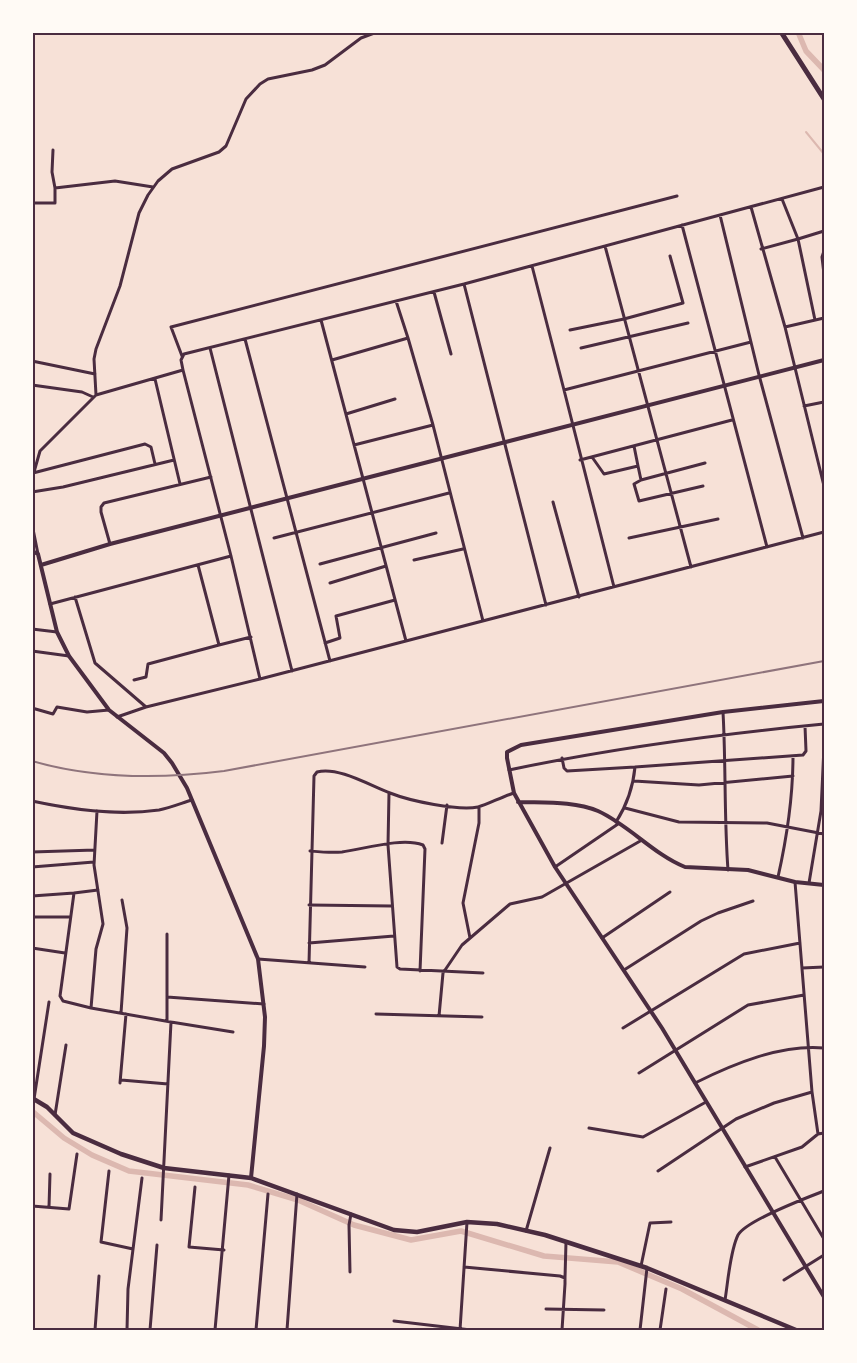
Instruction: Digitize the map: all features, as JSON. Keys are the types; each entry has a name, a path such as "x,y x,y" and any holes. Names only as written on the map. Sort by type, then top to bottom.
{"main road":[{"path":"781,32 824,98"},
{"path":"33,1098 73,1133 121,1154 164,1168 251,1178 394,1230 417,1232 467,1222 497,1224 526,1231 644,1268 796,1330"}],"street":[{"path":"95,396 96,349 120,286 139,214 153,187 172,169 219,152 226,146 246,99 260,84 268,79 312,70 325,65 361,38 377,32"},
{"path":"32,203 55,203 52,172 53,150"},
{"path":"55,188 114,181 153,187"},
{"path":"182,356 434,292 782,199 824,186"},
{"path":"260,679 231,556 183,370 182,356 171,327 677,196"},
{"path":"782,199 798,239 814,320"},
{"path":"751,207 761,249 785,327 824,486"},
{"path":"720,215 759,375 803,538"},
{"path":"682,226 767,547"},
{"path":"761,249 824,231"},
{"path":"605,246 691,567"},
{"path":"824,251 822,257 824,274"},
{"path":"570,330 624,319 683,303 670,256"},
{"path":"532,266 580,460 614,587"},
{"path":"464,284 546,605"},
{"path":"434,292 451,354"},
{"path":"396,301 433,425 483,622"},
{"path":"785,327 824,318"},
{"path":"321,320 406,641"},
{"path":"582,348 688,323"},
{"path":"332,360 408,338"},
{"path":"245,339 285,498 330,661"},
{"path":"564,390 751,342"},
{"path":"210,348 249,508 292,671"},
{"path":"41,565 110,544 220,515 759,375 824,360"},
{"path":"32,361 95,374"},
{"path":"32,479 34,463 40,452 95,396 183,370"},
{"path":"155,379 180,484"},
{"path":"32,385 82,392 95,396"},
{"path":"346,414 394,399"},
{"path":"804,406 824,402"},
{"path":"580,460 732,420"},
{"path":"354,445 433,425"},
{"path":"33,473 145,444 151,447 155,464"},
{"path":"634,446 641,480"},
{"path":"592,457 604,474 638,466"},
{"path":"32,492 63,487 174,460"},
{"path":"703,486 639,501 634,484 641,480 705,463"},
{"path":"110,544 101,512 104,503 211,478"},
{"path":"274,538 449,493"},
{"path":"553,502 579,596"},
{"path":"629,538 718,519"},
{"path":"32,524 49,604 57,632 69,656 109,710 164,753 172,763 192,800 258,959 264,1004 264,1046 251,1178"},
{"path":"116,717 146,707 483,622 824,532"},
{"path":"320,564 436,533"},
{"path":"414,560 463,549"},
{"path":"32,552 38,554"},
{"path":"49,604 231,556"},
{"path":"198,565 219,645"},
{"path":"330,583 386,566"},
{"path":"75,597 94,663 146,707"},
{"path":"325,643 340,638 336,616 395,600"},
{"path":"32,628 57,632"},
{"path":"134,680 146,677 148,664 251,637"},
{"path":"32,651 69,656"},
{"path":"824,701 723,712 521,746 507,752 508,770 514,793 566,886 624,970 675,1050 824,1298"},
{"path":"32,708 53,714 57,707 87,712 109,710"},
{"path":"723,712 725,760 724,823 728,870"},
{"path":"508,770 562,758 724,734 824,724"},
{"path":"562,758 564,768 567,771 793,756 806,753 805,726"},
{"path":"809,883 818,833 824,747"},
{"path":"778,878 789,827 793,756"},
{"path":"555,867 617,823 625,808 634,781 635,767"},
{"path":"309,962 310,851 314,776 317,772 326,770 352,777 389,793 418,802 479,807 514,793"},
{"path":"634,781 676,784 724,783 793,776"},
{"path":"389,793 388,845 397,966 400,969 443,973 483,973"},
{"path":"32,801 71,810 97,811 160,810 192,800"},
{"path":"518,802 580,806 601,813 675,863 684,867 748,870 795,882 824,885"},
{"path":"442,843 447,805"},
{"path":"470,938 463,903 479,823 479,807"},
{"path":"625,808 679,822 767,823 824,834"},
{"path":"91,1008 96,949 103,924 94,862 97,811"},
{"path":"439,1016 443,973 462,945 470,938 510,904 542,897 566,886 642,840"},
{"path":"310,851 340,852 418,843 425,849 420,971"},
{"path":"32,852 95,850"},
{"path":"32,867 94,862"},
{"path":"795,882 812,1092 818,1134"},
{"path":"32,896 98,890"},
{"path":"602,938 670,892"},
{"path":"74,893 65,953 61,1000 91,1008 233,1032"},
{"path":"120,1013 127,934 122,900"},
{"path":"624,970 701,921 718,912 752,901"},
{"path":"309,906 392,906"},
{"path":"32,917 70,917"},
{"path":"166,1021 167,934"},
{"path":"309,943 394,936"},
{"path":"622,1028 744,954 800,943"},
{"path":"32,948 65,953"},
{"path":"258,959 365,967"},
{"path":"802,968 824,967"},
{"path":"639,1073 748,1005 804,995"},
{"path":"167,997 264,1004"},
{"path":"33,1098 49,1002"},
{"path":"126,1014 121,1081 168,1084"},
{"path":"376,1014 482,1017"},
{"path":"160,1220 171,1022"},
{"path":"55,1116 66,1044"},
{"path":"695,1083 740,1061 808,1046 824,1048"},
{"path":"658,1171 722,1128 756,1110 812,1092"},
{"path":"589,1128 643,1137 706,1102"},
{"path":"745,1167 802,1147 818,1134 824,1133"},
{"path":"526,1231 550,1148"},
{"path":"32,1206 69,1209 77,1154"},
{"path":"774,1157 824,1239"},
{"path":"109,1171 101,1242 133,1249"},
{"path":"49,1207 50,1174"},
{"path":"215,1330 224,1250 229,1174"},
{"path":"127,1330 133,1249 142,1178"},
{"path":"196,1187 189,1246 224,1250"},
{"path":"725,1300 738,1236 742,1230 773,1212 824,1191"},
{"path":"256,1330 268,1194"},
{"path":"287,1330 297,1196"},
{"path":"350,1272 349,1220 351,1214"},
{"path":"460,1330 467,1222"},
{"path":"640,1330 645,1277 644,1268 650,1223 671,1222"},
{"path":"562,1330 566,1242"},
{"path":"150,1330 157,1245"},
{"path":"784,1280 824,1255"},
{"path":"464,1267 565,1278"},
{"path":"95,1330 99,1276"},
{"path":"660,1330 666,1289"},
{"path":"546,1309 604,1310"},
{"path":"394,1321 471,1330"},
{"path":"425,1330 426,1324"}],"waterway":[{"path":"798,32 806,51 824,70"},
{"path":"806,132 824,154"},
{"path":"32,1111 64,1138 92,1155 129,1171 248,1185 298,1200 354,1225 411,1240 461,1231 544,1256 618,1262 682,1289 758,1330"}],"railway":[{"path":"32,761 79,771 128,776 200,774 224,771 824,661"}]}
